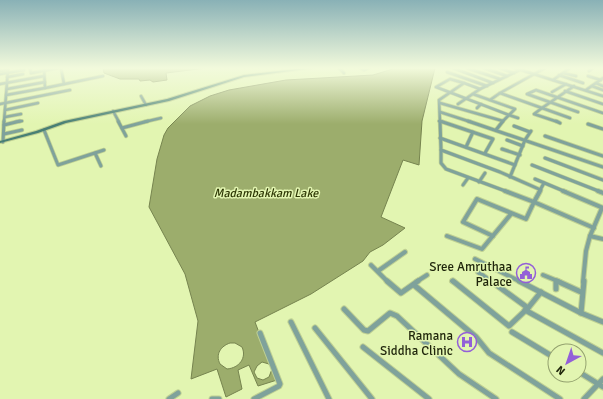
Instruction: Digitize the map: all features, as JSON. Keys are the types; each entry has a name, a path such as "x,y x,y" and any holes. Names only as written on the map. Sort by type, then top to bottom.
{"street":[{"path":"20,87 7,89 4,134 2,142 44,130 65,122 146,105 210,87"},
{"path":"6,95 52,87"},
{"path":"438,87 436,88 518,118"},
{"path":"458,87 439,100 440,160 442,165 446,169 534,202 594,228"},
{"path":"474,87 480,89"},
{"path":"458,104 486,87"},
{"path":"490,100 512,87"},
{"path":"552,92 561,87"},
{"path":"530,116 573,87"},
{"path":"576,87 603,96"},
{"path":"586,90 591,87"},
{"path":"0,104 70,90"},
{"path":"578,112 527,94 535,90 603,113"},
{"path":"60,92 62,97"},
{"path":"565,92 603,104"},
{"path":"500,93 570,118"},
{"path":"473,94 516,109 496,130"},
{"path":"141,96 146,105"},
{"path":"504,104 508,101"},
{"path":"5,110 38,103"},
{"path":"440,103 503,122"},
{"path":"477,108 481,104"},
{"path":"113,111 126,136"},
{"path":"440,112 603,167"},
{"path":"5,117 21,114"},
{"path":"534,114 560,123"},
{"path":"122,128 162,118"},
{"path":"4,125 22,121"},
{"path":"439,121 493,139 485,153"},
{"path":"588,124 603,130"},
{"path":"510,177 525,140 531,131 514,126"},
{"path":"4,134 22,130"},
{"path":"44,130 57,164 104,150"},
{"path":"466,147 474,132"},
{"path":"545,136 603,156"},
{"path":"440,138 515,165"},
{"path":"507,140 523,146"},
{"path":"502,148 520,155"},
{"path":"441,150 541,190"},
{"path":"95,153 101,166"},
{"path":"544,158 603,180"},
{"path":"532,165 603,193"},
{"path":"480,182 485,173"},
{"path":"463,185 468,178"},
{"path":"535,179 602,208 590,236 586,251 581,292 581,313"},
{"path":"493,236 463,222 477,199 511,214 522,218 527,218 544,183"},
{"path":"447,236 482,249 511,214"},
{"path":"590,236 603,240"},
{"path":"378,271 405,252"},
{"path":"475,259 581,313 603,322"},
{"path":"371,265 400,293 405,292 427,275"},
{"path":"478,272 527,309 603,353"},
{"path":"543,275 581,292"},
{"path":"452,281 509,326 527,309 541,292"},
{"path":"556,281 556,288"},
{"path":"414,285 476,337 489,353 560,399"},
{"path":"344,309 364,330 368,331 390,313 397,316 459,374 496,399"},
{"path":"291,322 329,399"},
{"path":"315,328 372,399"},
{"path":"512,332 547,353"},
{"path":"254,399 279,386 280,384 260,333"},
{"path":"363,347 429,399"},
{"path":"587,377 600,385"},
{"path":"584,399 600,385 603,379"},
{"path":"169,399 178,393"},
{"path":"212,399 219,399"}],"water":[{"name":"Madambakkam Lake","path":"248,87 430,87 422,121 419,165 403,160 381,217 405,228 383,245 370,252 363,261 311,294 255,322 277,380 258,386 249,365 238,370 242,389 226,397 217,369 191,379 198,321 185,274 149,207 157,159 164,135 168,128 190,106 210,96 229,90","holes":["230,343 235,343 242,347 243,359 235,367 227,369 220,364 218,357 224,346","262,362 269,364 272,369 269,377 263,380 257,378 254,372 257,366"]}],"place":[{"name":"Sree Amruthaa Palace","path":"526,273"},
{"name":"Ramana Siddha Clinic","path":"467,342"}]}
